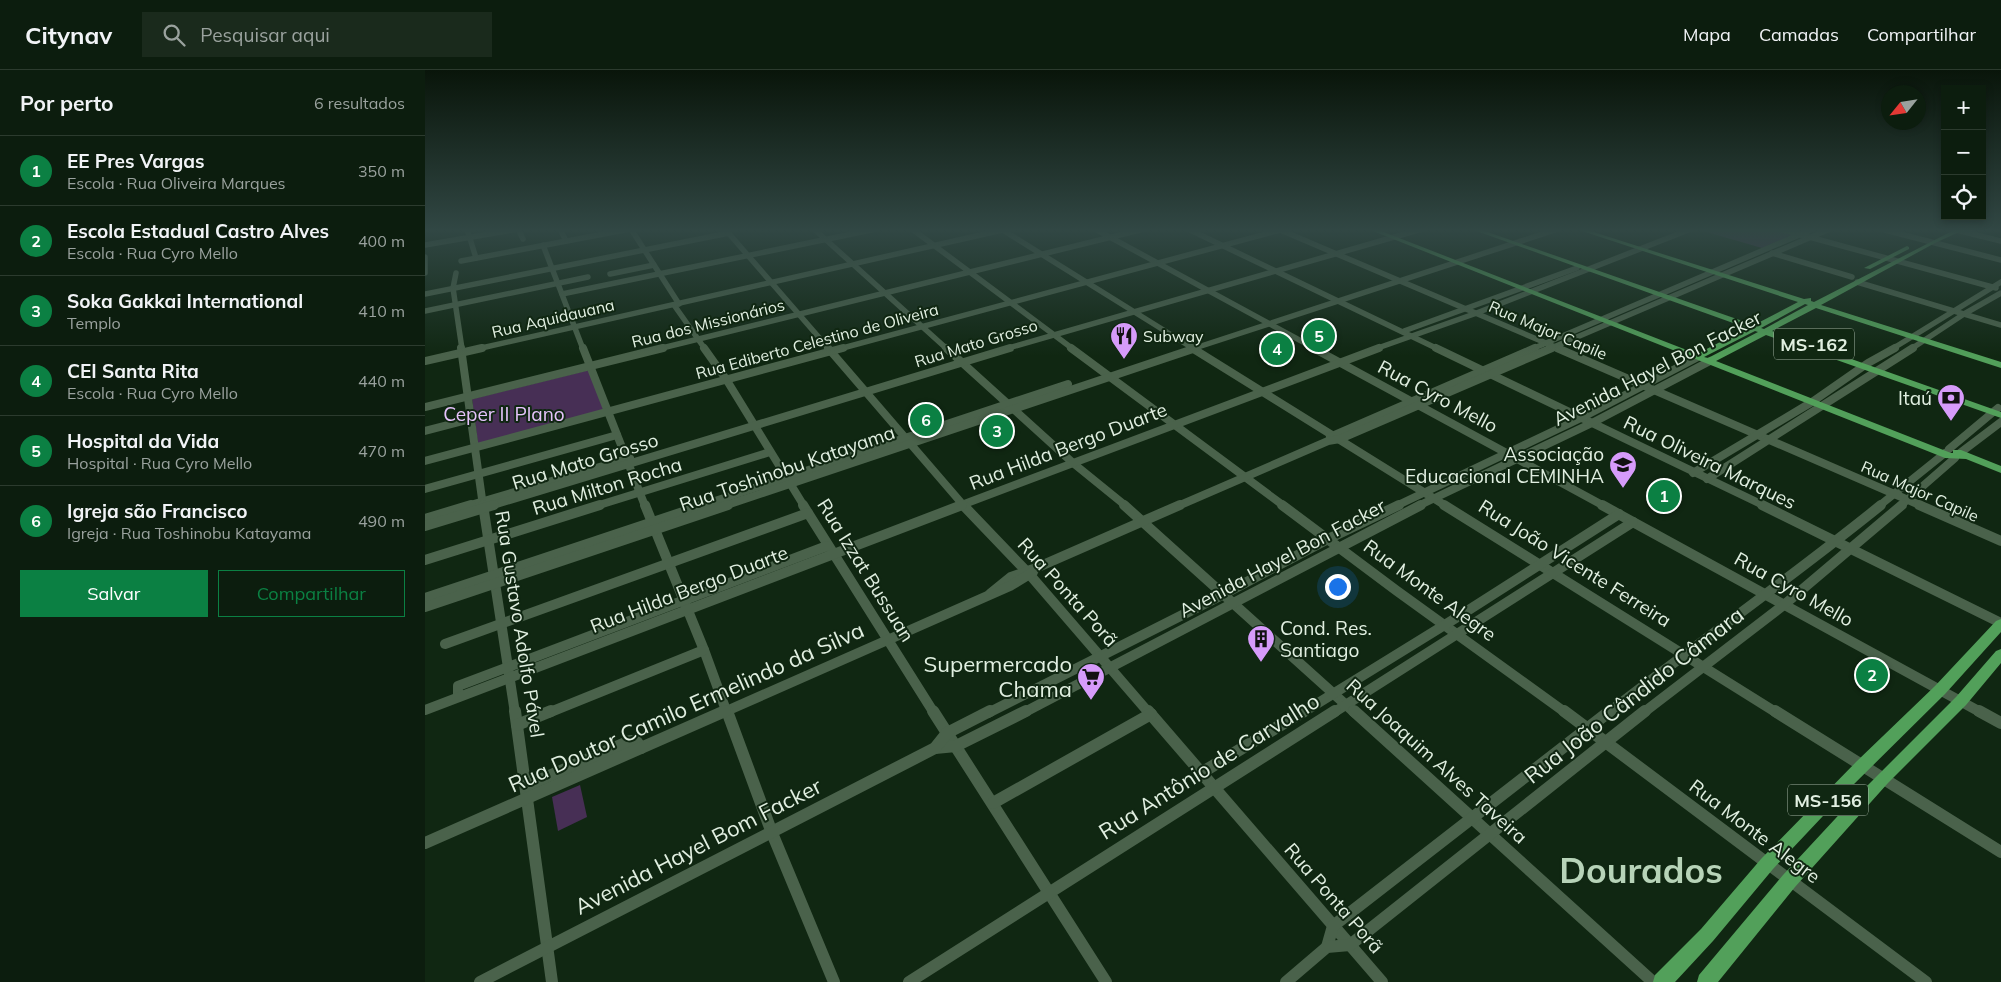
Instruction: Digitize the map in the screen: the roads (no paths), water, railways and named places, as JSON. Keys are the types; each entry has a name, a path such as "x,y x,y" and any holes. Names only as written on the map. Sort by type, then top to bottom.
{"main road":[{"path":"1485,272 2001,470"},
{"name":"MS-162","path":"1601,272 1998,411"},
{"name":"MS-162","path":"1610,272 1667,294"},
{"path":"1717,272 2001,365"},
{"name":"Avenida Hayel Bon Facker","path":"1855,280 1867,272"},
{"name":"Avenida Hayel Bon Facker","path":"1707,358 1874,272"},
{"name":"Avenida Hayel Bon Facker","path":"1707,358 1812,302"},
{"path":"1922,338 2001,361"},
{"path":"1953,453 2001,475"},
{"name":"MS-156","path":"1662,982 1707,935 1767,864 1862,765 1940,690 2001,624"},
{"path":"1706,982 1789,881 1883,778 1961,701 2001,654"},
{"path":"1838,790 1859,804"}],"street":[{"name":"Rua Gustavo Adolfo Pável","path":"456,272 453,288 474,445 502,623 507,672 517,725 552,982"},
{"path":"425,294 534,272"},
{"path":"552,272 591,366 652,526 704,650 772,833 834,982"},
{"path":"610,274 622,272"},
{"path":"562,294 671,272"},
{"name":"Rua Ponta Porã","path":"762,272 962,504 1030,571 1100,656 1382,982"},
{"name":"Rua Aquidauana","path":"425,361 820,272"},
{"name":"Rua Joaquim Alves Taveira","path":"862,272 1073,463 1142,520 1653,982"},
{"name":"Rua dos Missionários","path":"425,407 971,272"},
{"name":"Rua Monte Alegre","path":"971,272 1106,375 1175,424 1456,634 1607,742 1789,881 1926,982"},
{"name":"Rua João Vicente Ferreira","path":"1069,272 1330,438 1339,440 1543,564 2001,852"},
{"name":"Rua Ediberto Celestino de Oliveira","path":"425,456 726,380 1126,272"},
{"name":"Rua Cyro Mello","path":"1174,272 2001,723"},
{"name":"Rua Mato Grosso","path":"1207,290 1211,286 1262,272"},
{"name":"Rua Mato Grosso","path":"425,519 483,505 742,431 753,425 1053,335 1207,290 1217,289 1277,272"},
{"name":"Rua Oliveira Marques","path":"1277,272 1852,548 2001,624"},
{"name":"Rua Major Capile","path":"1378,272 1655,390 2001,542"},
{"name":"Rua Toshinobu Katayama","path":"425,598 495,578 1422,272"},
{"name":"Rua Hilda Bergo Duarte","path":"1405,334 1474,314 1567,272"},
{"name":"Rua Hilda Bergo Duarte","path":"425,710 458,697 507,672 830,550 1073,463 1464,310 1530,289 1576,272"},
{"path":"1339,440 1555,347 1643,301 1667,294 1725,272"},
{"path":"1828,272 2001,321"},
{"path":"1942,272 1999,287"},
{"path":"990,594 1010,586 1030,571 1411,401 1545,343 1652,304 1667,294 1721,273"},
{"name":"Rua Izzat Bussuan","path":"659,274 830,550 1107,982"},
{"path":"425,311 588,277"},
{"path":"1707,480 1770,440 1866,365 1922,338 1956,309 1999,287"},
{"path":"1693,473 1757,435 1821,402 1878,369 1922,338 1966,312 1999,287"},
{"path":"1643,301 1652,304"},
{"path":"1966,312 2001,325"},
{"path":"947,733 1224,594 1328,539 1644,386 1707,358"},
{"name":"Avenida Hayel Bon Facker","path":"955,746 1435,498 1655,390 1707,358"},
{"name":"Rua João Cândido Câmara","path":"1350,945 1703,665 1785,604 1908,500 1953,453 1998,411"},
{"path":"425,431 471,419"},
{"name":"Rua João Cândido Câmara","path":"1953,453 2001,422"},
{"path":"425,489 617,435"},
{"name":"Rua Ediberto Celestino de Oliveira","path":"425,461 474,445"},
{"name":"Rua Milton Rocha","path":"425,560 770,452"},
{"path":"1327,948 1333,926 1685,653 1837,541 1894,494 1953,453"},
{"name":"Rua Mato Grosso","path":"425,526 483,505"},
{"path":"445,644 808,513"},
{"name":"Rua Antônio de Carvalho","path":"1201,773 1334,694 1543,564 1619,514"},
{"name":"Rua Antônio de Carvalho","path":"909,982 1213,787 1633,522"},
{"name":"Rua Toshinobu Katayama","path":"425,607 495,578"},
{"name":"Rua Doutor Camilo Ermelindo da Silva","path":"425,843 526,793 641,748 990,594"},
{"path":"517,725 704,650"},
{"path":"993,803 1151,714"},
{"name":"Avenida Hayel Bom Facker","path":"935,748 947,733"},
{"name":"Avenida Hayel Bom Facker","path":"480,982 935,748 955,746"},
{"path":"1286,982 1327,948 1350,945"}],"place":[{"name":"Hospital da Vida","path":"1319,336"},
{"name":"CEI Santa Rita","path":"1277,349"},
{"name":"Subway","path":"1124,360"},
{"name":"Igreja são Francisco","path":"926,420"},
{"name":"Itaú","path":"1951,422"},
{"name":"Soka Gakkai International","path":"997,431"},
{"name":"Associação Educacional CEMINHA","path":"1623,489"},
{"name":"EE Pres Vargas","path":"1664,496"},
{"name":"Cond. Res. Santiago","path":"1261,663"},
{"name":"Escola Estadual Castro Alves","path":"1872,675"},
{"name":"Supermercado Chama","path":"1091,701"}],"district":[{"name":"Dourados","path":"1641,870"}],"park label":[{"name":"Ceper II Plano","path":"504,414"}]}
